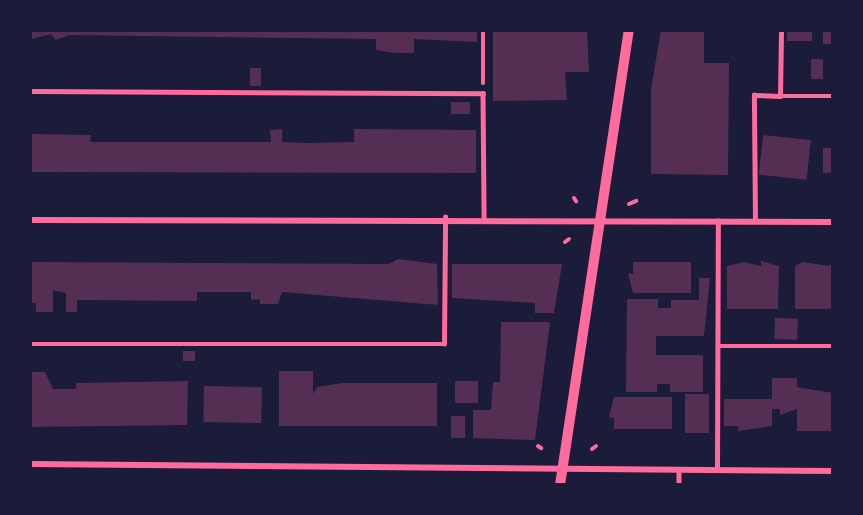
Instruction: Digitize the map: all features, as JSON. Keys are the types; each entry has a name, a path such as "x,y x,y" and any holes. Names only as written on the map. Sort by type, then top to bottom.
{"street":[{"path":"560,485 598,219 630,30"},
{"path":"30,220 484,218 833,222"},
{"path":"30,464 833,471"}],"lane":[{"path":"780,96 781,30"},
{"path":"30,91 483,93 484,218"},
{"path":"755,221 754,96 833,96"},
{"path":"30,344 444,344 445,218"},
{"path":"717,221 717,470"},
{"path":"718,346 833,346"},
{"path":"679,470 679,485"}],"path":[{"path":"483,30 483,93"},
{"path":"629,204 636,201"}],"building":[{"path":"30,30 477,30 477,42 414,39 414,53 395,53 376,50 376,39 69,35 56,40 51,34 31,39"},
{"path":"493,30 587,30 589,72 565,72 567,100 493,101"},
{"path":"661,30 712,30 704,32 704,63 729,63 728,175 651,174 651,89"},
{"path":"787,30 812,30 812,41 787,41"},
{"path":"823,30 833,30 833,44 823,44"},
{"path":"811,59 823,59 823,79 811,79"},
{"path":"250,68 261,68 261,86 250,86"},
{"path":"451,102 470,102 470,114 451,114"},
{"path":"282,129 282,142 306,143 354,142 354,129 476,130 476,173 30,172 30,134 91,135 90,142 271,142 270,130"},
{"path":"763,135 811,140 807,180 759,175"},
{"path":"823,148 833,148 833,173 823,173"},
{"path":"398,259 437,264 438,305 282,292 278,304 260,304 260,299 251,300 251,292 197,292 197,301 77,300 77,312 66,312 66,293 53,290 53,312 36,312 36,303 30,303 30,262 389,264"},
{"path":"761,261 779,266 778,309 727,309 727,266 744,262 761,266"},
{"path":"633,262 691,262 691,293 633,293 628,273 633,274"},
{"path":"803,262 829,266 833,262 833,309 795,309 795,266"},
{"path":"452,264 562,264 554,313 535,313 535,303 452,298"},
{"path":"699,278 710,278 704,336 656,336 656,355 703,355 703,392 670,392 670,384 657,384 657,392 626,392 627,299 658,299 658,308 671,308 671,300 699,300"},
{"path":"775,318 798,319 797,340 774,339"},
{"path":"501,322 550,322 535,440 473,438 473,410 491,410 493,382 500,382"},
{"path":"183,351 195,351 195,361 183,361"},
{"path":"279,371 313,371 313,394 317,387 342,383 437,383 437,426 279,426"},
{"path":"30,372 45,372 53,389 76,389 76,383 188,381 187,425 30,427"},
{"path":"772,378 797,378 797,387 833,393 833,431 797,431 797,409 780,415 780,409 772,409 772,426 738,431 738,426 724,426 724,399 772,399"},
{"path":"455,381 478,381 478,403 455,403"},
{"path":"204,386 262,387 261,423 203,422"},
{"path":"685,394 709,394 709,433 685,433"},
{"path":"614,397 672,397 672,429 614,429 614,418 609,417"},
{"path":"451,416 465,416 465,438 451,438"}]}
